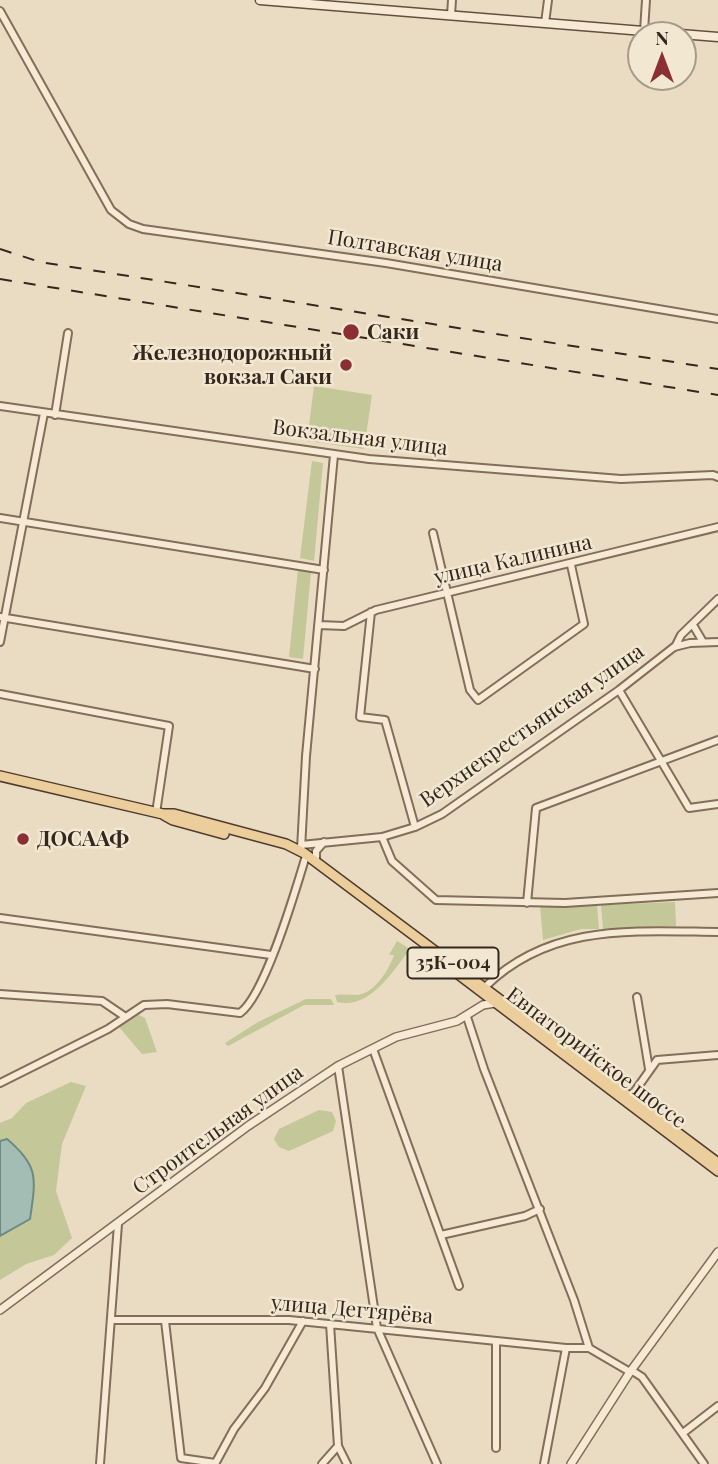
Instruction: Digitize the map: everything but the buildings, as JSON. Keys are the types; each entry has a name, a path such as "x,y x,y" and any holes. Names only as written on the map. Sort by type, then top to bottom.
{"main road":[{"path":"263,0 354,3 451,15 627,30"},
{"path":"697,35 718,37"},
{"name":"Евпаторийское шоссе","path":"0,776 160,813 173,820 302,852 481,988 495,1003 718,1171"},
{"name":"Евпаторийское шоссе","path":"302,852 718,1162"}],"street":[{"path":"451,15 452,0"},
{"path":"545,23 548,0"},
{"path":"645,21 646,0"},
{"name":"Полтавская улица","path":"0,11 111,210 130,225 347,257 718,319"},
{"path":"55,415 68,332"},
{"name":"Вокзальная улица","path":"0,406 334,455 621,480 713,475 718,477"},
{"path":"0,642 44,413"},
{"path":"0,1083 108,1028 140,1006 155,1003 240,1013 253,999 271,955 302,852 334,455"},
{"path":"0,518 324,570"},
{"name":"улица Калинина","path":"319,625 344,626 371,612 718,527"},
{"path":"433,533 470,690 478,700 584,624 571,565"},
{"name":"Верхнекрестьянская улица","path":"302,852 326,841 382,837 415,827 442,814 619,690 674,647 718,599"},
{"path":"371,612 360,718 385,720 415,827"},
{"path":"3,617 315,669"},
{"path":"693,625 703,642"},
{"name":"Верхнекрестьянская улица","path":"674,647 718,642"},
{"path":"619,690 689,808 718,804"},
{"path":"0,694 169,726 160,813"},
{"path":"530,903 536,808 718,740"},
{"path":"382,837 392,862 436,900 530,903 718,893"},
{"path":"316,862 318,847 326,841"},
{"path":"0,918 271,955"},
{"path":"474,1011 481,988 515,960 586,934 718,932"},
{"path":"0,994 102,1001 124,1016"},
{"path":"637,998 649,1069"},
{"name":"Строительная улица","path":"0,1310 248,1126 338,1066 396,1037 467,1017 474,1011 495,1003"},
{"path":"467,1017 589,1348 642,1377 704,1464"},
{"path":"373,1049 459,1286"},
{"path":"630,1098 657,1060 718,1055"},
{"path":"338,1066 377,1328 437,1464"},
{"path":"441,1236 525,1216 540,1209"},
{"path":"100,1464 118,1224"},
{"path":"571,1464 631,1371 718,1252"},
{"name":"улица Дегтярёва","path":"111,1320 303,1321 566,1348 589,1348"},
{"path":"165,1321 181,1458 215,1464 234,1429 265,1388 303,1321"},
{"path":"330,1324 338,1446 347,1464"},
{"path":"496,1341 496,1448"},
{"path":"544,1464 566,1348"},
{"path":"684,1433 718,1406"},
{"path":"322,1464 338,1446"}],"green space":[{"path":"314,386 372,395 364,449 307,441"},
{"path":"312,461 323,463 314,561 300,558"},
{"path":"298,569 311,572 303,659 289,657"},
{"path":"675,902 676,926 603,929 601,905"},
{"path":"597,905 599,929 581,929 543,940 540,906"},
{"path":"397,941 410,949 380,987 360,1000 337,1002 335,995 363,994 375,986 394,955 389,955"},
{"path":"306,999 331,999 334,1005 304,1005 228,1046 225,1043 258,1022"},
{"path":"137,1014 145,1018 157,1052 142,1054 119,1027"},
{"path":"71,1082 86,1086 62,1144 56,1191 72,1238 54,1255 26,1264 0,1280 0,1236 19,1148 7,1139 0,1141 0,1123 12,1118 26,1103"},
{"path":"319,1110 332,1112 336,1121 333,1131 289,1151 279,1147 274,1139 279,1129"}],"water":[{"path":"7,1139 30,1165 34,1183 30,1219 0,1236 0,1141"}],"railway":[{"path":"0,249 40,262 718,369"},
{"path":"0,279 718,395"}],"place":[{"name":"Саки","path":"351,332"},
{"name":"Железнодорожный вокзал Саки","path":"346,365"},
{"name":"ДОСААФ","path":"23,839"}]}
